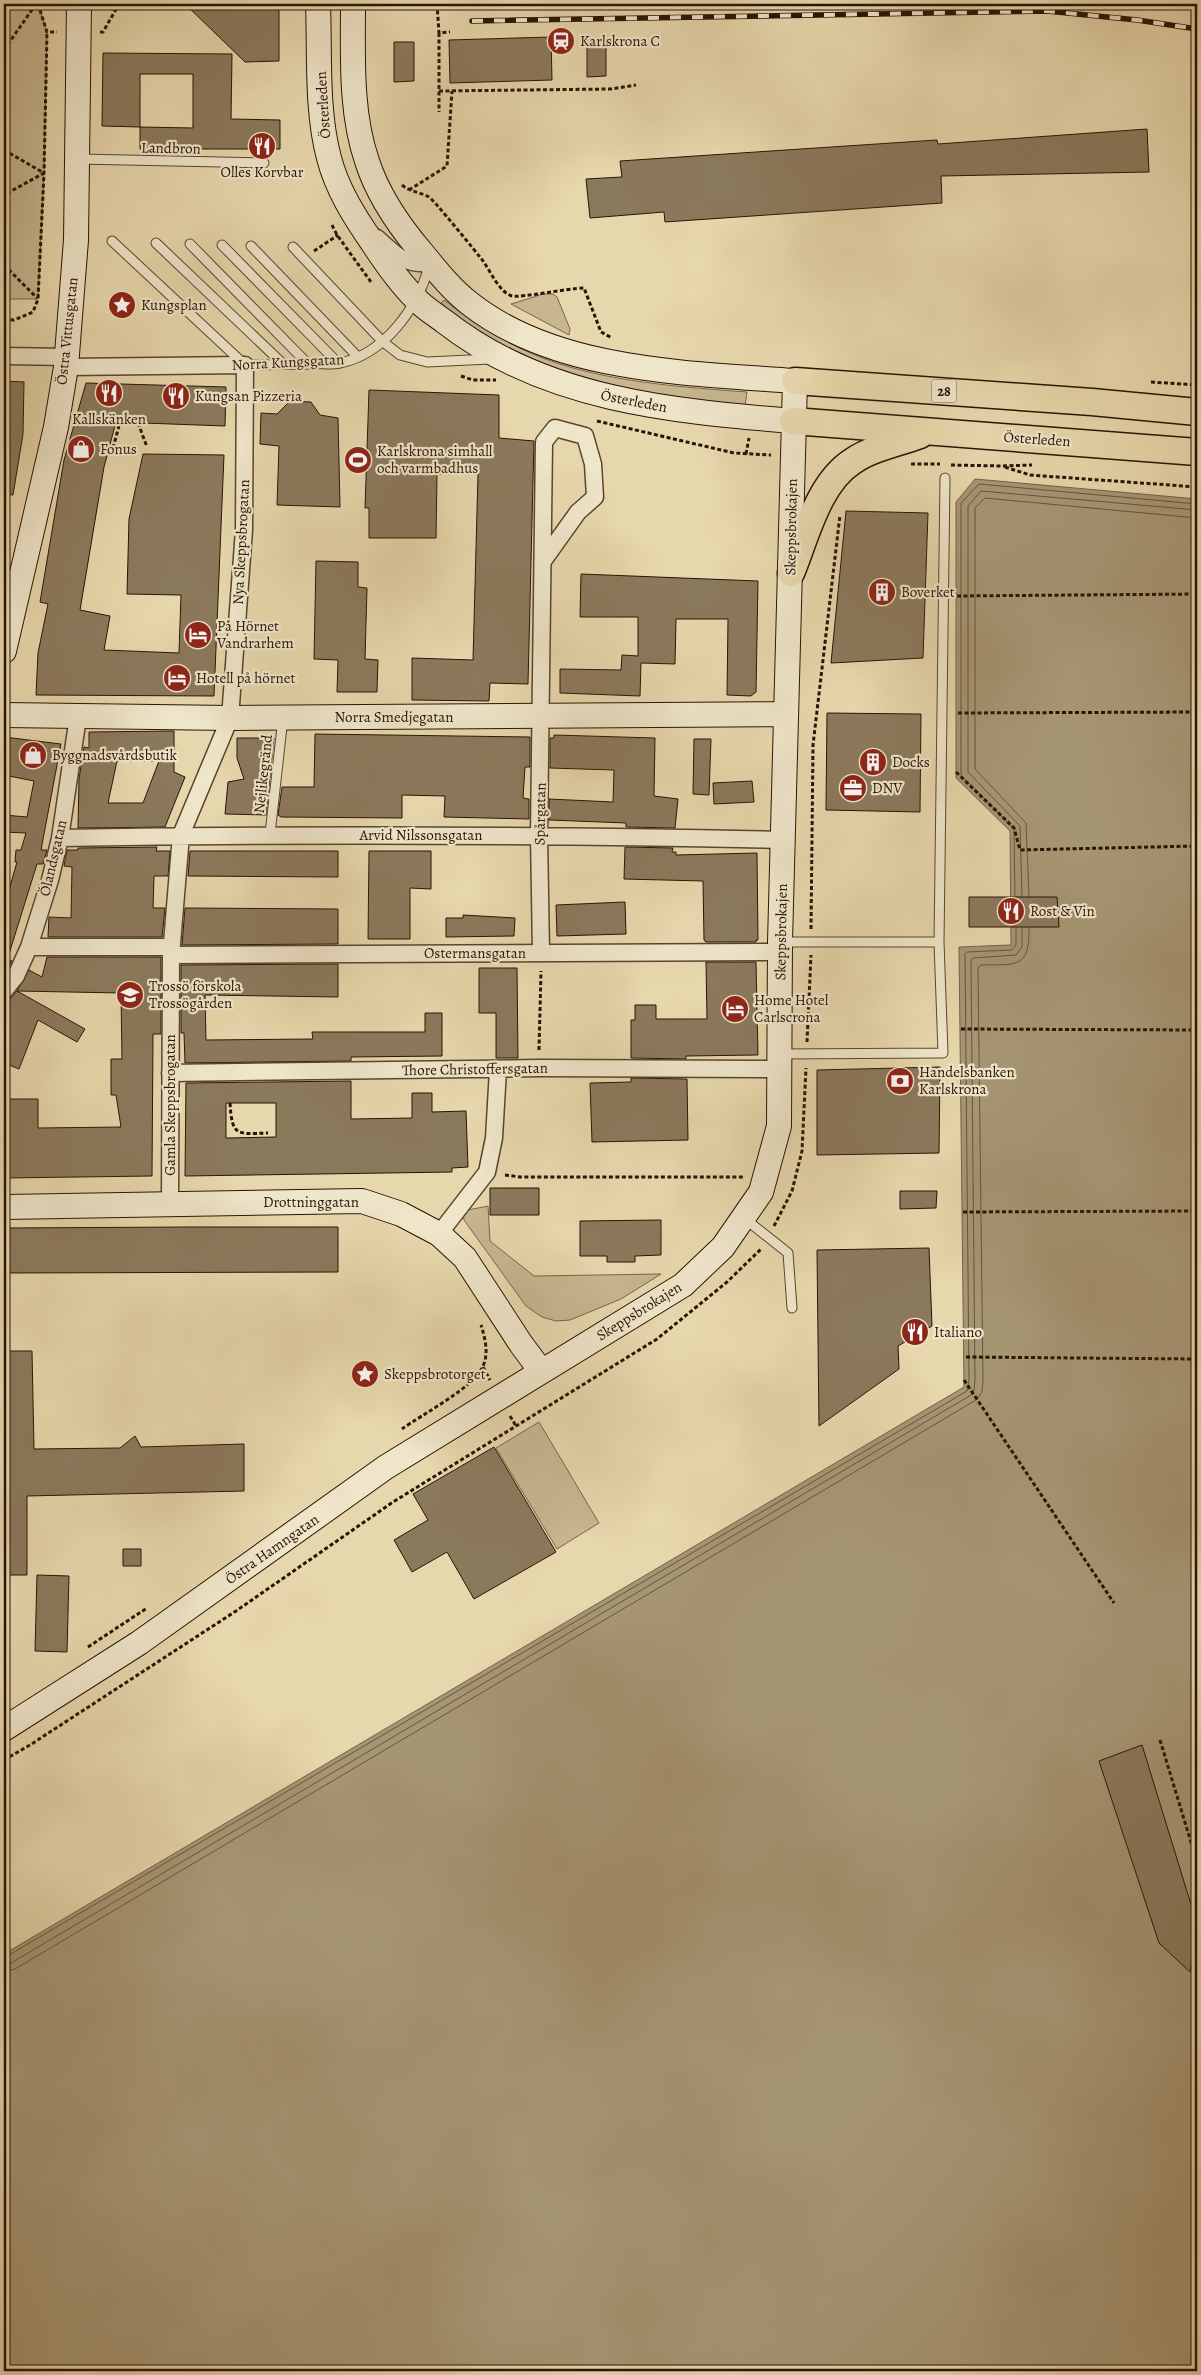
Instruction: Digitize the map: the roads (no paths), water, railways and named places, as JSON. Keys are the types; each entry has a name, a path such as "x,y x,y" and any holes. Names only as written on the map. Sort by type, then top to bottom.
{"main road":[{"name":"Österleden","path":"795,381 1092,402 1197,412"},
{"name":"Österleden","path":"793,421 1197,452"},
{"path":"791,573 821,500 836,473 853,460 930,431"}],"street":[{"name":"Östra Vittusgatan","path":"4,651 56,428 66,362 76,240 79,4"},
{"name":"Österleden","path":"318,4 322,125 329,160 340,189 358,222 403,259 430,263 453,289 486,316 543,343 605,361 680,372 795,381"},
{"name":"Österleden","path":"353,4 353,53 357,122 366,160 386,204 416,300 465,338 500,358 542,378 626,401 674,409 793,421"},
{"name":"Norra Kungsgatan","path":"4,356 66,362 244,365"},
{"name":"Nya Skeppsbrogatan","path":"230,718 244,530 244,365"},
{"name":"Skeppsbrokajen","path":"541,1371 683,1285 723,1248 761,1192 779,1126 782,840 795,381"},
{"name":"Spårgatan","path":"541,953 539,835 544,442 555,428 585,436 594,464 595,497 578,512 543,561"},
{"name":"Norra Smedjegatan","path":"4,715 283,718 785,714"},
{"name":"Ölandsgatan","path":"4,991 16,976 29,946 60,838 78,717"},
{"name":"Gamla Skeppsbrogatan","path":"170,1203 171,951 181,835 230,718"},
{"name":"Arvid Nilssonsgatan","path":"60,838 270,834 539,835 782,840"},
{"name":"Ostermansgatan","path":"29,946 171,951 541,953 780,947"},
{"name":"Thore Christoffersgatan","path":"170,1073 498,1070 780,1062"},
{"path":"439,1234 487,1172 494,1138 498,1070"},
{"name":"Drottninggatan","path":"4,1207 362,1200 401,1214 439,1234 465,1258 521,1344 541,1371"},
{"name":"Östra Hamngatan","path":"4,1729 139,1643 386,1467 541,1371"}],"lane":[{"name":"Landbron","path":"78,160 264,163"},
{"path":"112,242 244,365"},
{"path":"156,243 283,364"},
{"path":"190,244 308,364"},
{"path":"222,245 338,363"},
{"path":"251,246 358,357"},
{"path":"293,247 382,342 400,355 427,362 500,358"},
{"name":"Norra Kungsgatan","path":"244,365 338,363 358,357 382,342 401,322 416,300 430,263"},
{"path":"780,1062 807,1054 943,1053 939,942 945,478"},
{"name":"Nejlikegränd","path":"270,834 283,718"},
{"path":"780,947 811,942 939,942"},
{"path":"743,1218 788,1253 792,1308"}],"water":[{"path":"975,479 1197,499 1197,2371 4,2371 4,1954 964,1387 959,947 1011,945 1010,831 956,778 956,502"}],"railway":[{"path":"472,21 1047,11 1137,20 1197,29"}],"place":[{"name":"Karlskrona C","path":"561,41"},
{"name":"Olles Korvbar","path":"262,146"},
{"name":"Kungsplan","path":"122,305"},
{"name":"Kallskänken","path":"109,393"},
{"name":"Kungsan Pizzeria","path":"176,396"},
{"name":"Fonus","path":"81,449"},
{"name":"Karlskrona simhall och varmbadhus","path":"358,460"},
{"name":"Boverket","path":"882,592"},
{"name":"På Hörnet Vandrarhem","path":"198,635"},
{"name":"Hotell på hörnet","path":"177,678"},
{"name":"Byggnadsvårdsbutik","path":"33,755"},
{"name":"Docks","path":"873,762"},
{"name":"DNV","path":"853,788"},
{"name":"Rost & Vin","path":"1011,911"},
{"name":"Trossö förskola Trossögården","path":"130,995"},
{"name":"Home Hotel Carlscrona","path":"735,1009"},
{"name":"Handelsbanken Karlskrona","path":"900,1081"},
{"name":"Italiano","path":"915,1332"},
{"name":"Skeppsbrotorget","path":"365,1374"}]}
